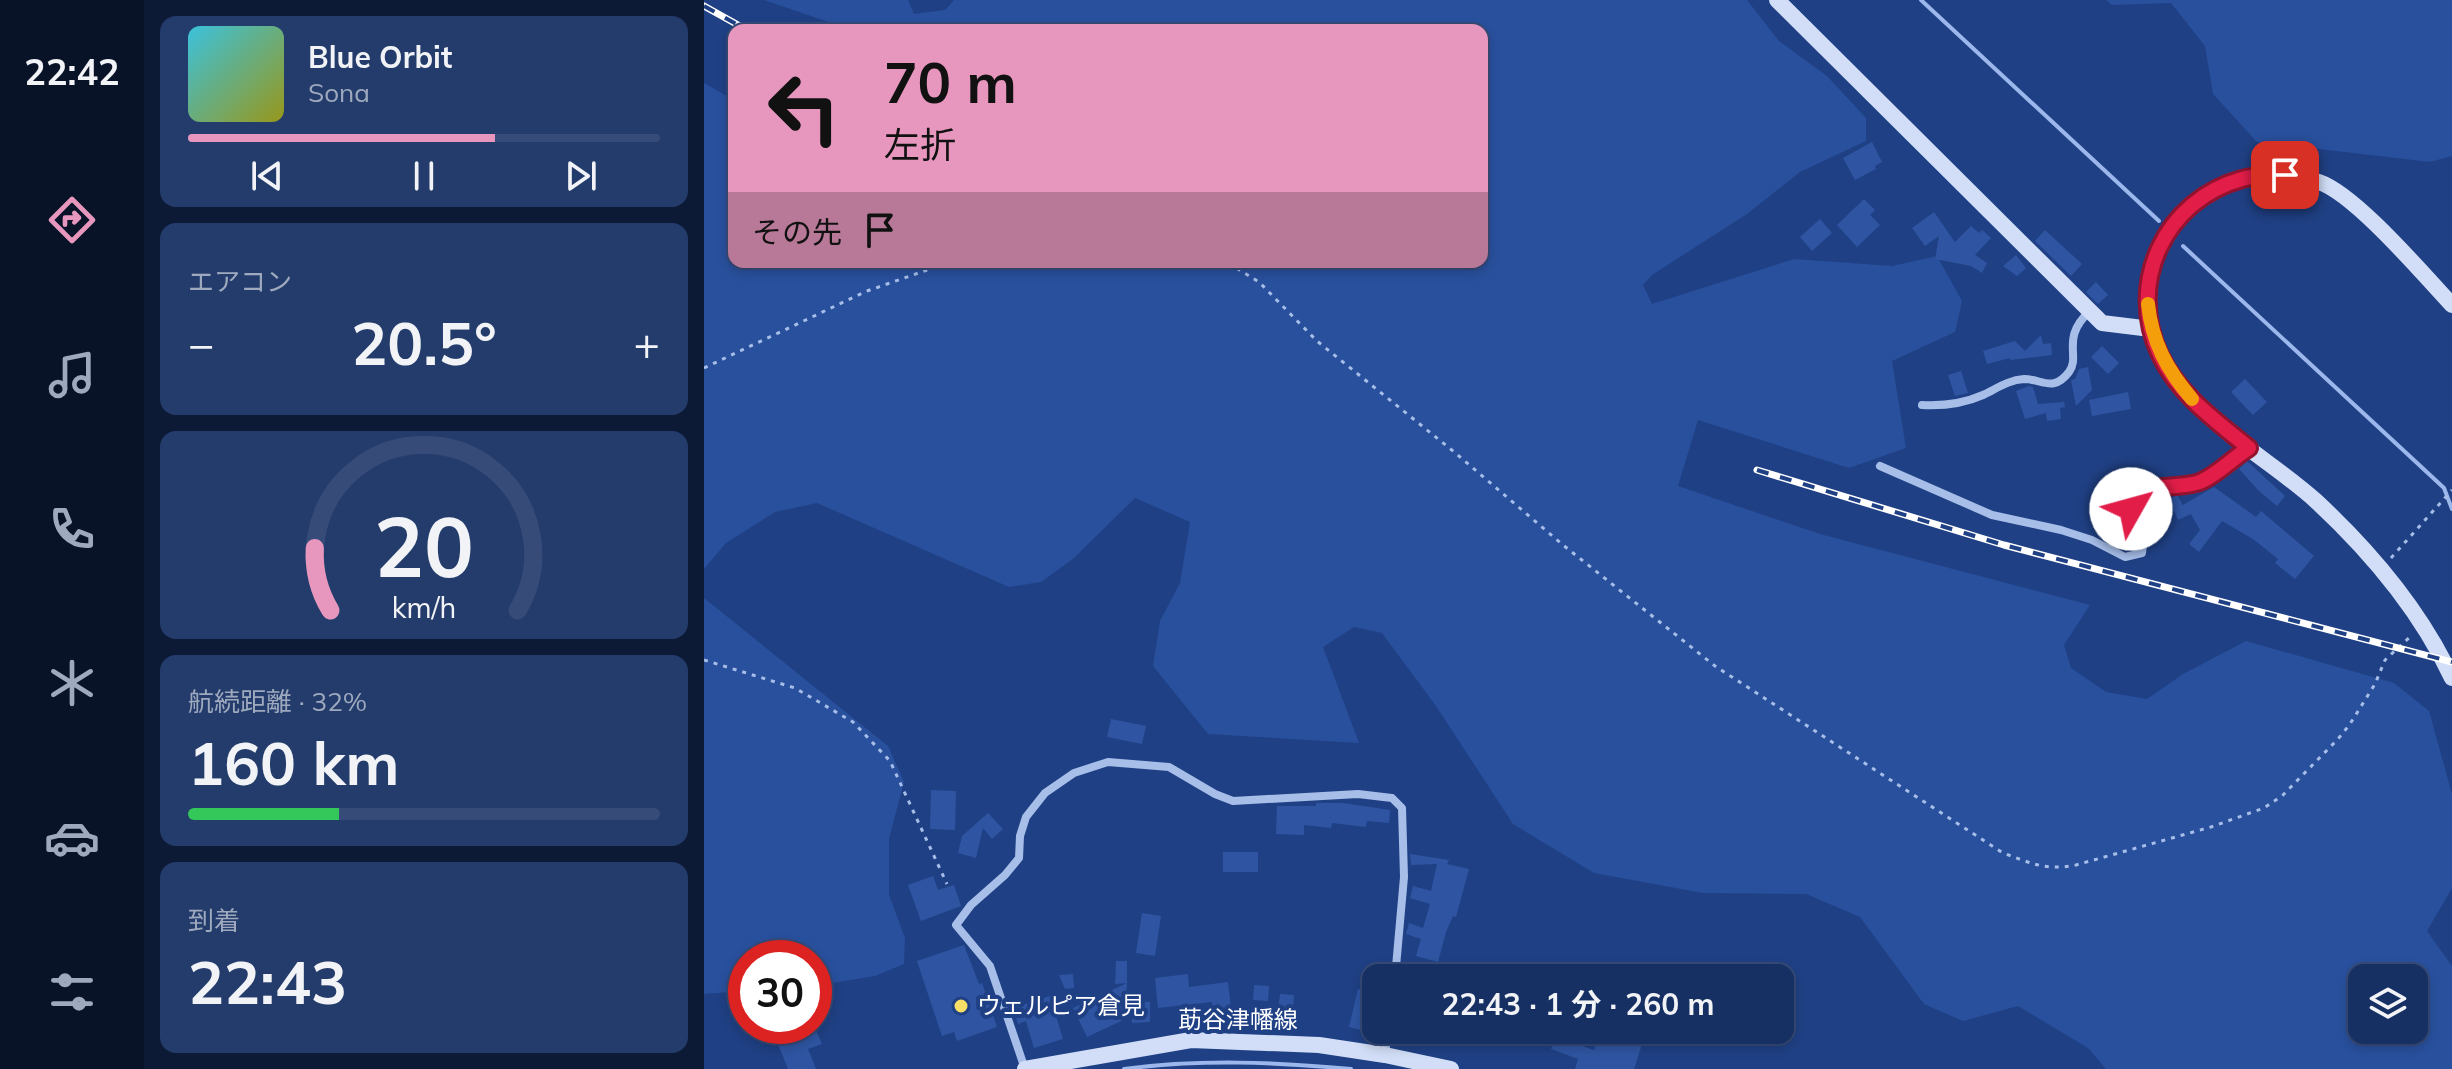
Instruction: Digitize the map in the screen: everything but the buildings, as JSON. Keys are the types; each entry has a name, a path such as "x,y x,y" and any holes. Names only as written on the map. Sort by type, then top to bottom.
{"street":[{"path":"1777,0 2102,323 2151,329"},
{"path":"2452,305 2350,201 2321,182 2285,175 2243,178 2208,193 2185,211 2161,241 2150,267 2147,300 2151,329 2161,356 2178,382 2198,406 2314,499 2363,548 2423,624 2452,678"},
{"path":"1922,405 1951,404 2024,379 2041,384 2059,381 2072,366 2074,330 2090,311"},
{"path":"1880,466 1992,515 2061,530 2092,540 2125,557 2142,553 2143,545 2131,509 2139,494 2148,489 2204,480 2249,448"},
{"path":"1025,1069 990,966 956,925 971,905 988,893 1019,858 1020,836 1026,817 1045,793 1074,773 1108,762 1169,767 1233,801 1358,794 1392,798 1402,808 1404,877 1396,964"},
{"name":"莇谷津幡線","path":"1025,1069 1191,1040 1319,1045 1451,1069"},
{"path":"1385,1055 1386,1044"}],"path":[{"path":"704,368 867,291 933,268"},
{"path":"1236,268 1259,282 1317,341 1563,545 1715,666 2003,853 2042,867 2057,869 2076,865 2211,827 2264,808 2283,795 2344,732 2375,684 2385,660 2423,624"},
{"path":"2381,570 2452,490"},
{"path":"704,660 795,688 853,722 890,761 947,884"}],"shaded area":[{"path":"764,0 908,0 914,14 945,10 954,0 1747,0 1779,41 1827,76 1866,118 1866,141 1800,172 1747,214 1652,275 1643,285 1652,304 1794,259 1892,266 1937,256 1962,301 1955,332 1892,361 1906,448 1849,468 1698,420 1678,486 1820,534 2090,605 2064,645 2071,668 2106,692 2147,699 2183,674 2246,641 2394,683 2429,711 2452,794 2452,888 2427,931 2452,966 2452,1069 2106,1069 2088,1048 2018,1006 1963,1021 1924,1004 1860,917 1806,894 1703,893 1594,873 1513,824 1436,706 1382,633 1354,627 1323,647 1359,743 1208,734 1153,666 1160,621 1180,583 1190,522 1135,498 1074,558 1041,582 1009,587 817,503 775,512 726,543 704,569 704,83 728,97 728,268 1488,268 1488,24 834,24"},
{"path":"2106,0 2452,0 2452,156 2430,162 2257,142 2213,94 2205,46 2171,3 2112,5"},
{"path":"704,598 888,746 904,782 889,839 889,895 905,938 904,964 875,976 832,983 832,940 728,940 728,992 704,994"}],"waterway":[{"path":"1921,0 2159,221"},
{"path":"2183,246 2444,488 2452,509"},
{"path":"1124,1069 1238,1063 1351,1069"}],"railway":[{"path":"704,6 736,24"},
{"path":"1757,470 2004,545 2452,662"}],"slow traffic":[{"path":"2148,304 2151,329 2161,356 2192,399"}],"place":[{"name":"ウェルピア倉見","path":"961,1006"}],"route":[{"path":"2131,509 2139,494 2148,489 2204,480 2249,448 2198,406 2161,356 2151,329 2147,300 2150,267 2161,241 2185,211 2208,193 2243,178 2285,175"}]}
